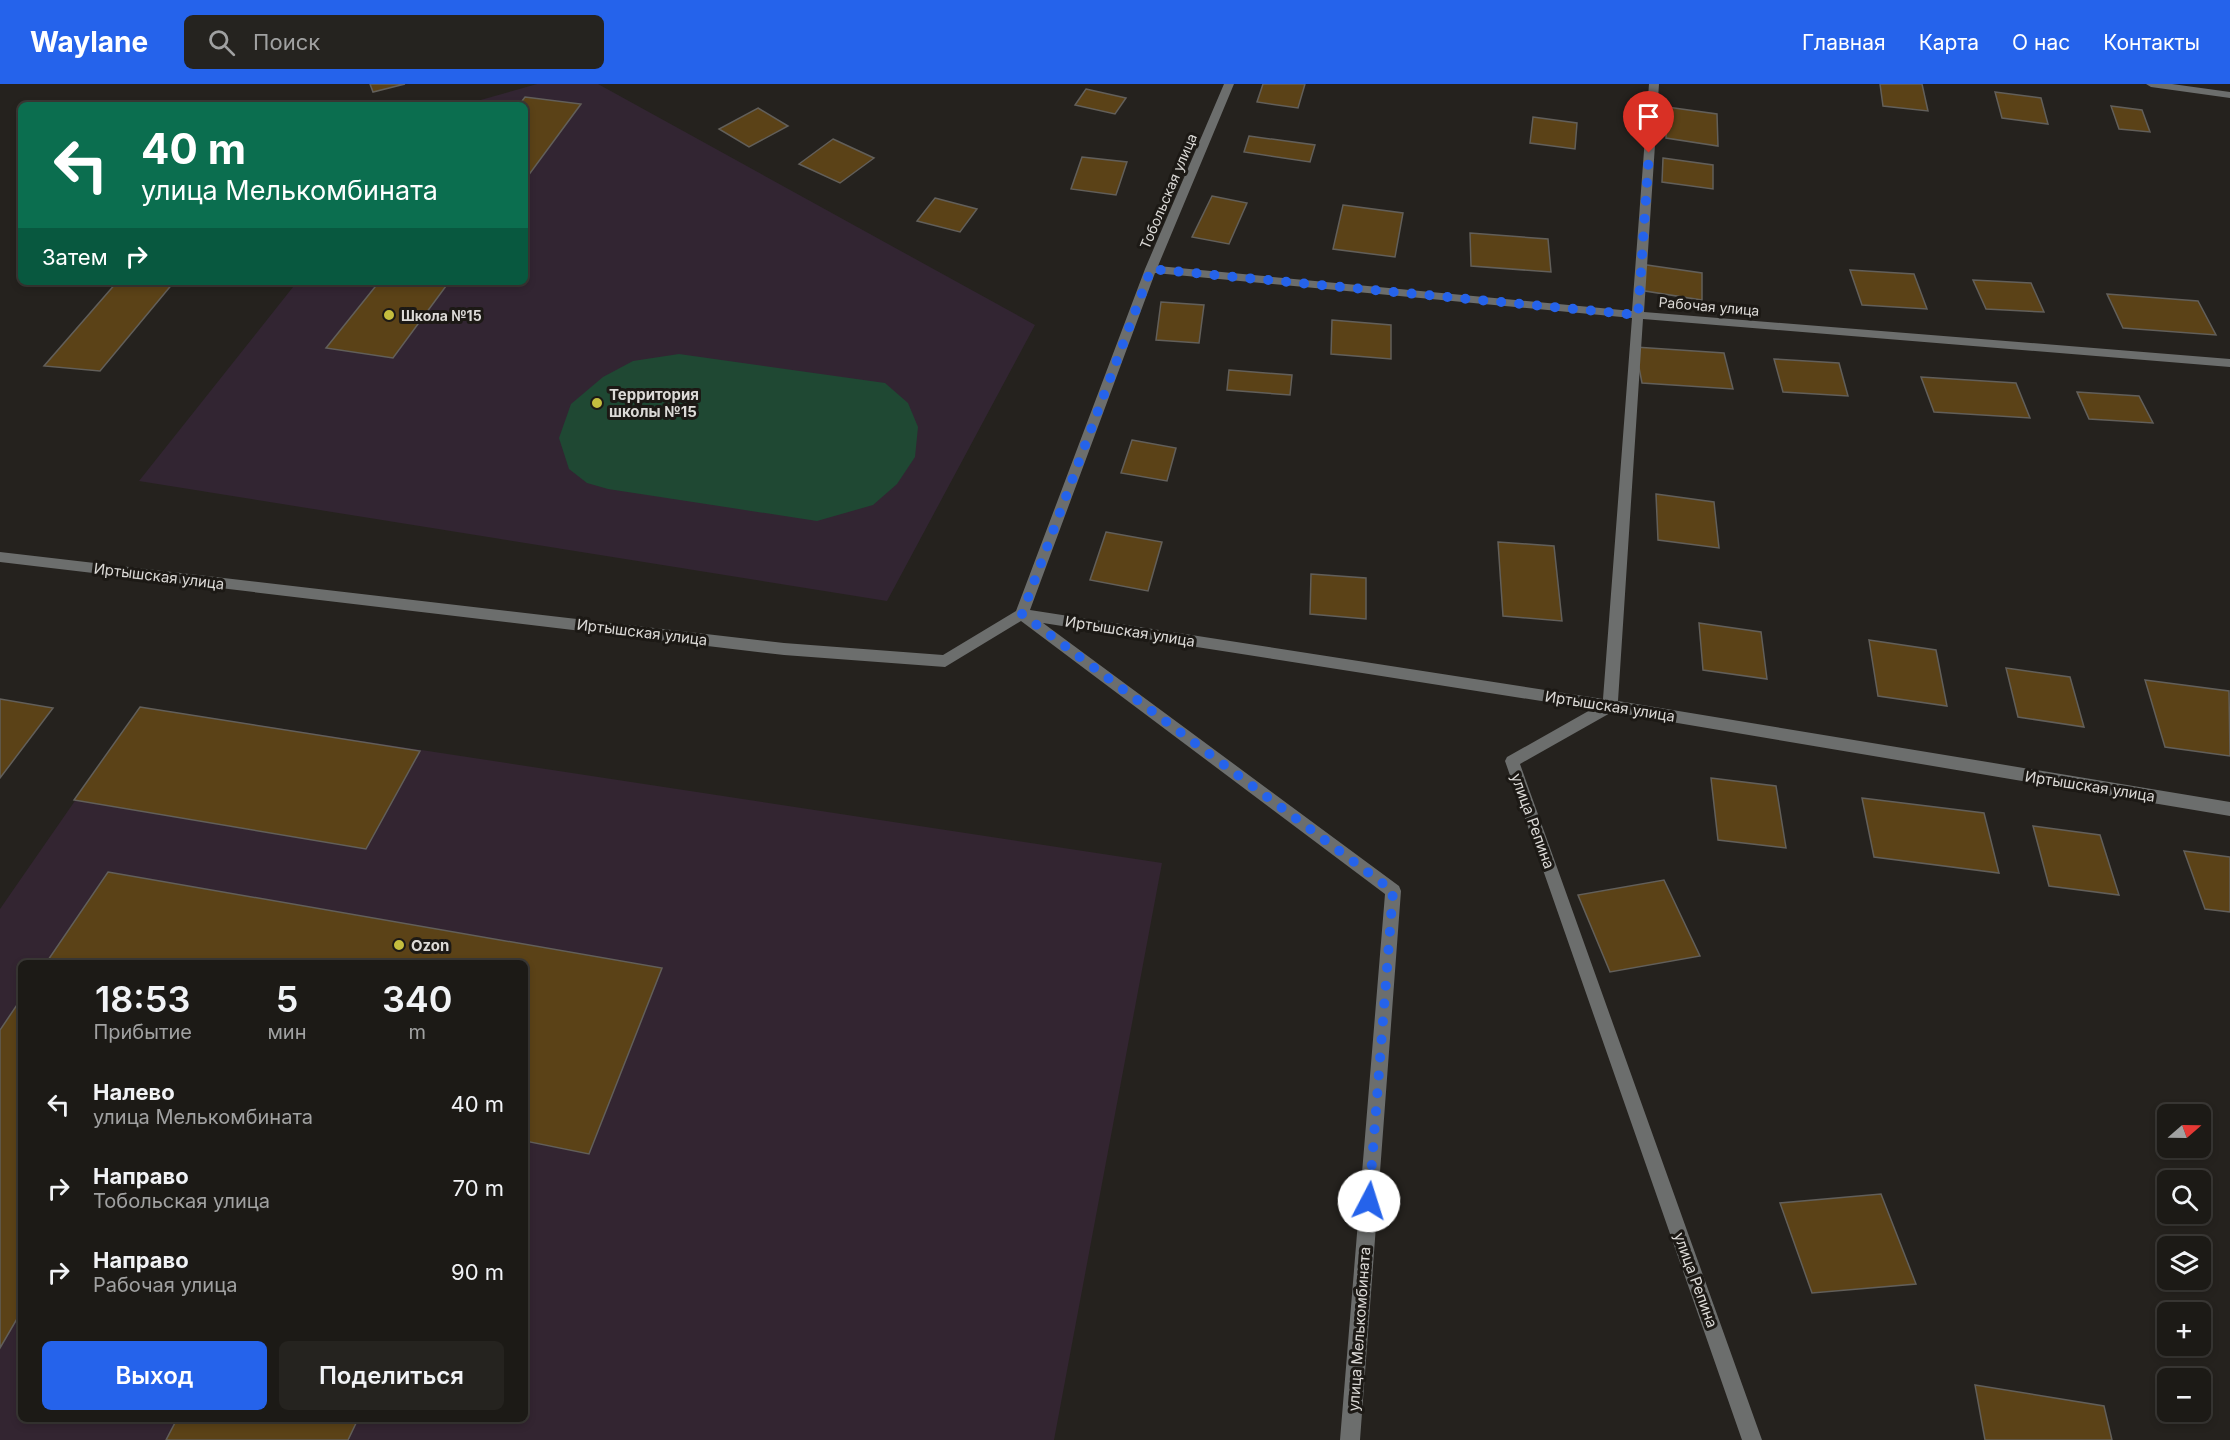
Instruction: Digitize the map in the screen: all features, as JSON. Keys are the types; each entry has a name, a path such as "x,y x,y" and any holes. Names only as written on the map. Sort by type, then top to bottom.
{"street":[{"name":"Тобольская улица","path":"1022,614 1151,269 1229,84"},
{"path":"1610,706 1654,84"},
{"path":"2151,84 2230,94"},
{"name":"Рабочая улица","path":"1151,269 1638,315 2230,363"},
{"name":"Иртышская улица","path":"0,557 784,649 945,661 1022,614 1610,706 2230,809"},
{"name":"улица Мелькомбината","path":"1022,614 1393,891 1350,1440"},
{"name":"улица Репина","path":"1610,706 1512,761 1752,1440"}],"shaded area":[{"name":"Территория школы №15","path":"537,84 598,84 1035,325 887,601 139,481 295,285 528,285 528,102 474,102"},
{"path":"140,707 1162,863 1054,1440 0,1440 0,909"}],"green space":[{"path":"679,354 885,383 908,403 918,427 915,457 897,484 873,505 817,521 608,489 587,483 569,469 559,438 571,404 603,377 633,361"}],"building":[{"path":"370,84 405,84 373,92"},
{"path":"1263,84 1305,84 1298,108 1257,102"},
{"path":"1880,84 1922,84 1928,111 1883,106"},
{"path":"1086,89 1126,98 1115,114 1075,105"},
{"path":"1995,92 2041,98 2048,124 2002,118"},
{"path":"525,97 581,104 528,176 528,102 521,102"},
{"path":"2111,106 2142,110 2150,132 2119,129"},
{"path":"1667,107 1717,114 1718,146 1666,138"},
{"path":"758,108 788,126 749,147 719,129"},
{"path":"1533,117 1577,123 1575,149 1530,143"},
{"path":"1249,136 1315,145 1310,162 1244,152"},
{"path":"833,139 874,158 840,183 799,164"},
{"path":"1082,157 1127,162 1116,195 1071,189"},
{"path":"1663,158 1713,165 1713,189 1662,182"},
{"path":"1212,196 1247,203 1229,244 1192,237"},
{"path":"935,198 977,209 960,232 917,221"},
{"path":"1343,205 1403,213 1395,257 1333,249"},
{"path":"1470,233 1548,239 1551,272 1471,266"},
{"path":"1640,264 1702,273 1702,300 1639,290"},
{"path":"1850,270 1914,274 1927,309 1862,305"},
{"path":"1973,280 2031,283 2044,312 1986,309"},
{"path":"114,285 172,285 100,371 44,366"},
{"name":"Школа №15","path":"377,285 447,285 393,358 326,348"},
{"path":"2107,294 2198,301 2216,335 2123,328"},
{"path":"1161,302 1204,305 1199,343 1156,340"},
{"path":"1332,320 1391,325 1391,359 1331,354"},
{"path":"1635,347 1724,353 1733,389 1642,383"},
{"path":"1774,359 1839,363 1848,396 1783,392"},
{"path":"1229,370 1292,375 1290,395 1227,390"},
{"path":"1921,377 2016,383 2030,418 1934,412"},
{"path":"2077,392 2139,396 2153,423 2089,419"},
{"path":"1132,440 1176,448 1167,481 1121,473"},
{"path":"1656,494 1714,502 1719,548 1658,540"},
{"path":"1106,532 1162,542 1148,591 1090,580"},
{"path":"1498,542 1554,546 1562,621 1503,616"},
{"path":"1311,574 1366,578 1366,619 1310,614"},
{"path":"1699,623 1761,632 1767,679 1703,670"},
{"path":"1869,640 1936,650 1947,706 1878,696"},
{"path":"2006,668 2070,677 2084,727 2018,717"},
{"path":"2145,680 2229,691 2230,756 2165,747"},
{"path":"0,699 53,708 0,778"},
{"path":"140,707 420,751 366,849 74,800"},
{"path":"1711,778 1776,786 1786,848 1718,840"},
{"path":"1862,798 1984,813 1999,873 1874,857"},
{"path":"2033,826 2100,835 2119,895 2049,886"},
{"path":"2184,851 2230,857 2230,912 2205,909"},
{"path":"108,872 662,968 589,1154 528,1142 528,960 48,960"},
{"path":"1664,880 1700,956 1610,972 1578,895"},
{"path":"18,1003 18,1317 0,1348 0,1030"},
{"path":"1881,1194 1916,1284 1812,1293 1780,1203"},
{"path":"1975,1385 2104,1406 2112,1440 1985,1440"},
{"path":"175,1422 357,1422 348,1440 166,1440"}],"place":[{"name":"Школа №15","path":"389,315"},
{"name":"Территория школы №15","path":"597,403"},
{"name":"Ozon","path":"399,945"}],"route":[{"path":"1369,1201 1393,891 1022,614 1151,269 1638,315 1649,153"}]}
